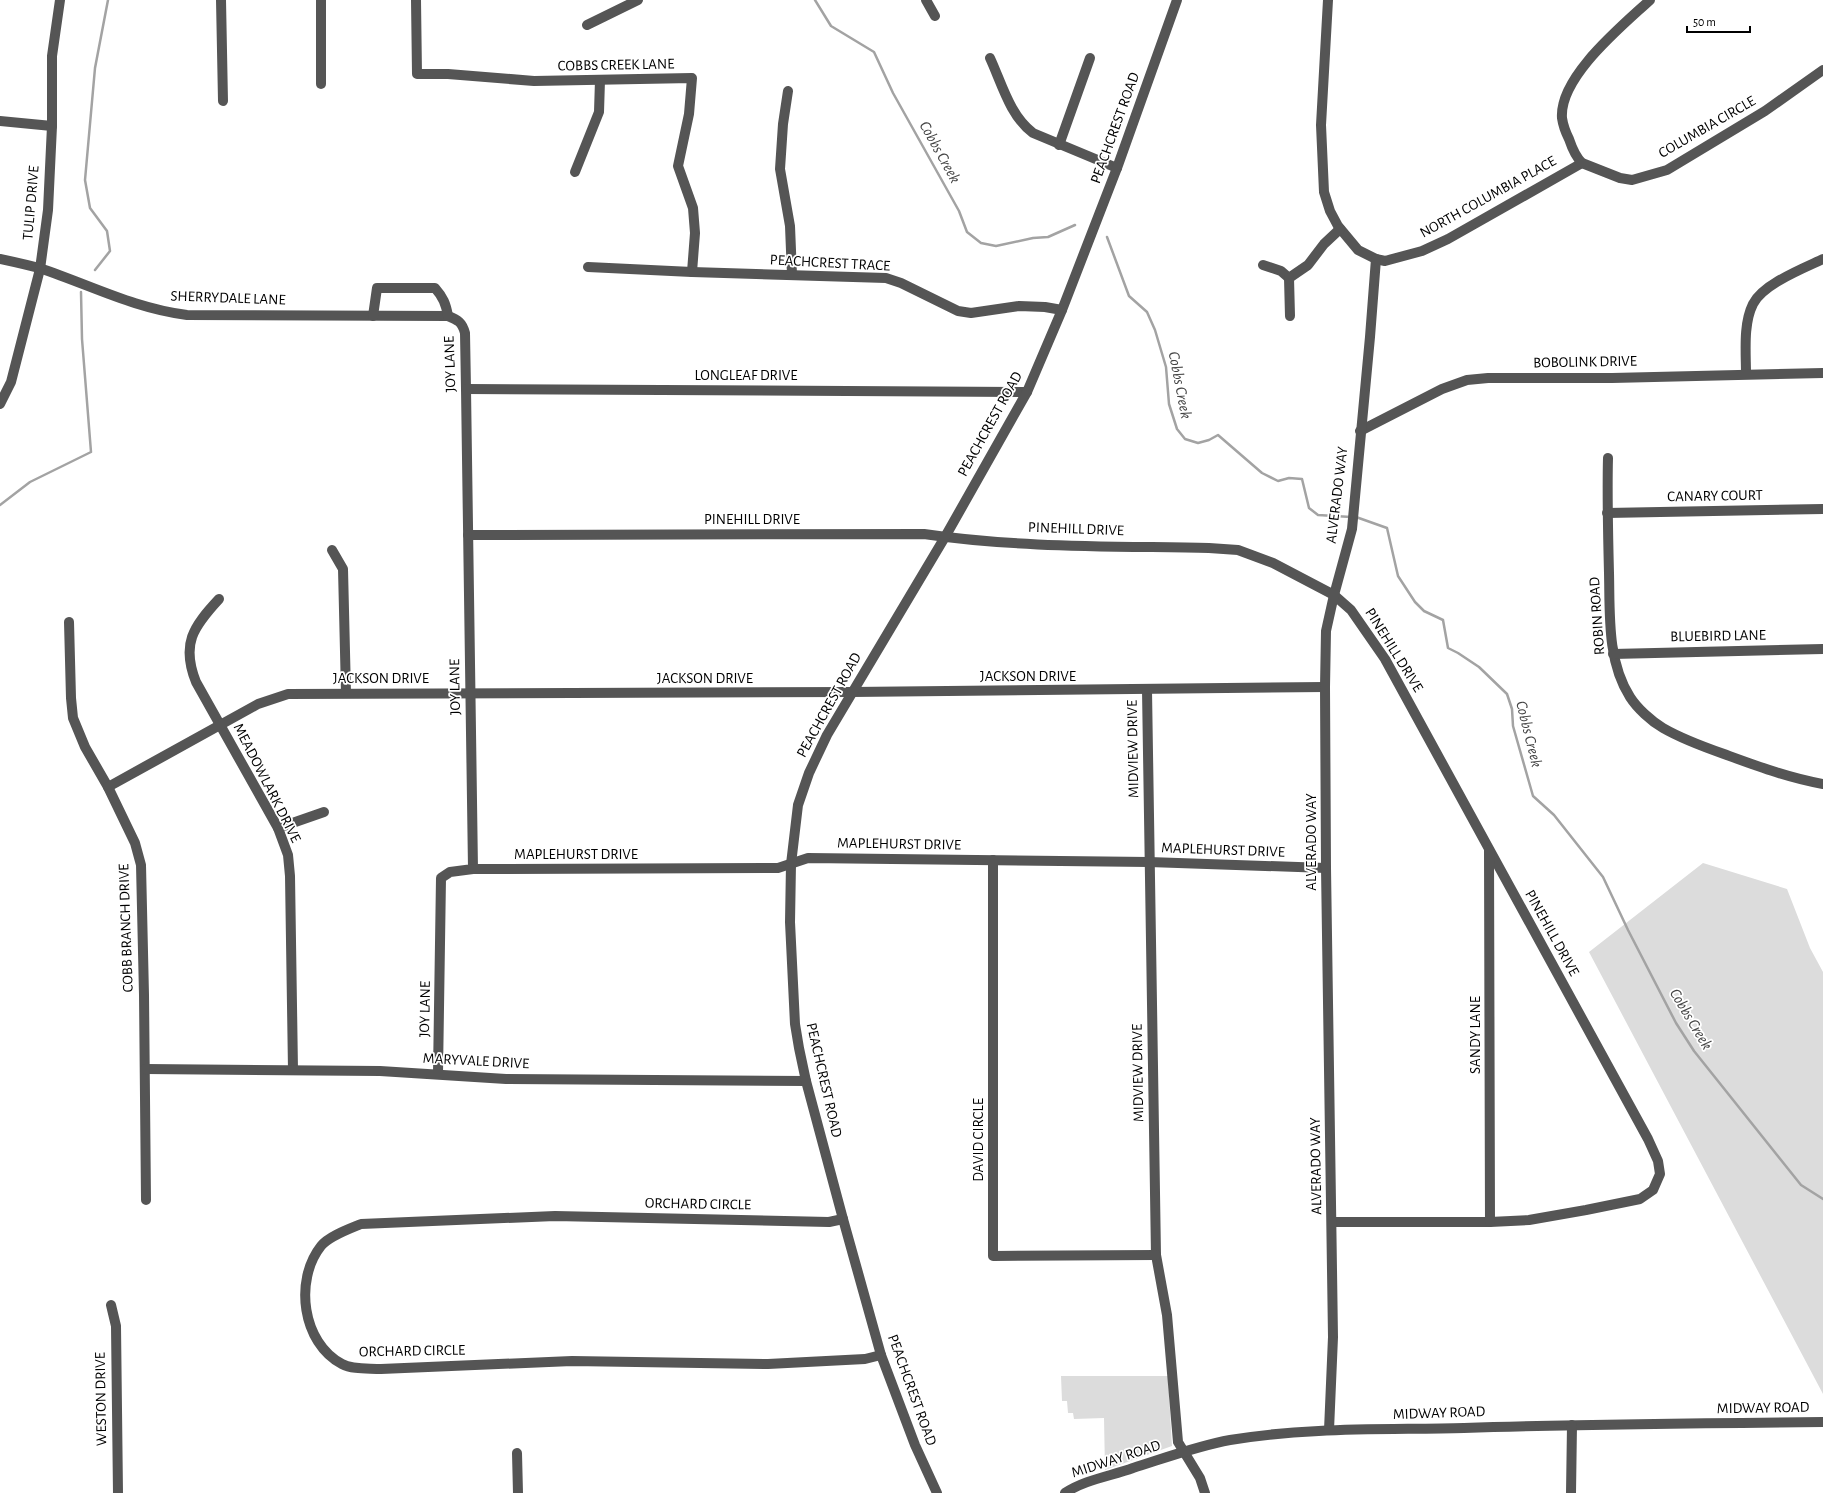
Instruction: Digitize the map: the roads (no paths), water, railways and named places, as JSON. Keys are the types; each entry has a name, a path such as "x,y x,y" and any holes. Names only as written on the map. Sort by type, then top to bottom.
{"street":[{"path":"221,0 222,101"},
{"path":"321,0 321,84"},
{"name":"COBBS CREEK LANE","path":"416,0 417,74 476,75 534,81 692,78 689,114 678,166 693,208 695,234 692,272"},
{"path":"587,25 638,0"},
{"path":"926,0 935,16"},
{"name":"PEACHCREST ROAD","path":"937,1493 915,1445 881,1356 806,1081 795,1024 790,922 791,864 798,805 809,773 827,735 944,537 1026,392 1062,310 1117,168 1177,0"},
{"name":"NORTH COLUMBIA PLACE","path":"1328,0 1321,125 1324,192 1330,211 1340,229 1358,250 1385,261 1401,258 1422,251 1448,239 1582,163"},
{"path":"1582,163 1577,158 1562,118 1566,96 1577,75 1595,53 1650,0"},
{"name":"TULIP DRIVE","path":"0,404 11,382 40,269 48,210 52,126 52,56 58,1"},
{"path":"990,58 1013,110 1024,127 1033,133 1117,168"},
{"path":"1059,144 1090,58"},
{"name":"COLUMBIA CIRCLE","path":"1582,163 1620,178 1632,180 1667,170 1765,111 1823,70"},
{"path":"575,172 598,112 600,80"},
{"path":"788,91 783,124 780,169 790,226 792,275"},
{"path":"0,121 52,126"},
{"path":"1289,278 1308,265 1324,244 1340,229"},
{"name":"ALVERADO WAY","path":"1329,1430 1333,1337 1324,687 1326,631 1352,529 1376,258"},
{"name":"SHERRYDALE LANE","path":"0,259 40,269 126,301 164,312 187,315 417,316"},
{"path":"1746,374 1746,338 1749,316 1754,302 1766,290 1785,276 1823,259"},
{"path":"1263,265 1281,271 1289,278 1290,316"},
{"name":"PEACHCREST TRACE","path":"588,267 886,278 901,283 958,310 971,313 1019,306 1046,307 1062,310"},
{"path":"374,316 377,288 435,288 443,297 448,316"},
{"name":"JOY LANE","path":"417,316 448,316 460,321 465,333 472,869 450,872 441,878 438,1073"},
{"name":"BOBOLINK DRIVE","path":"1360,431 1442,389 1467,380 1488,378 1620,378 1823,372"},
{"name":"LONGLEAF DRIVE","path":"466,389 1026,392"},
{"name":"ROBIN ROAD","path":"1608,458 1607,513 1613,654 1622,682 1630,698 1643,712 1662,728 1692,742 1770,771 1823,784"},
{"name":"CANARY COURT","path":"1607,513 1823,509"},
{"name":"PINEHILL DRIVE","path":"468,535 924,534 944,537 1036,544 1238,550 1273,563 1334,595 1351,610 1385,658 1648,1139 1658,1161 1660,1174 1653,1190 1640,1198 1586,1210 1529,1220 1490,1222 1332,1222"},
{"path":"332,550 343,569 346,693"},
{"name":"MEADOWLARK DRIVE","path":"218,599 195,627 190,641 188,655 196,682 278,828 288,855 290,876 293,1070"},
{"name":"COBB BRANCH DRIVE","path":"69,622 70,698 73,718 85,747 108,787 135,843 141,865 146,1200"},
{"name":"BLUEBIRD LANE","path":"1613,654 1823,649"},
{"name":"JACKSON DRIVE","path":"108,787 258,704 288,694 852,692 1324,687"},
{"name":"MIDVIEW DRIVE","path":"1147,690 1156,1255 1167,1315 1178,1442 1200,1478 1205,1493"},
{"path":"278,828 324,812"},
{"name":"SANDY LANE","path":"1489,848 1490,1222"},
{"name":"MAPLEHURST DRIVE","path":"472,869 778,868 808,858 1149,862 1326,868"},
{"name":"DAVID CIRCLE","path":"993,860 993,1256 1156,1255"},
{"name":"MARYVALE DRIVE","path":"145,1069 438,1073 506,1078 806,1081"},
{"name":"ORCHARD CIRCLE","path":"843,1219 829,1222 555,1216 361,1224 343,1231 322,1245 310,1265 305,1283 305,1303 309,1322 320,1344 330,1357 343,1365 359,1368 381,1369 572,1362 768,1364 866,1359 881,1356"},
{"name":"WESTON DRIVE","path":"111,1305 116,1326 118,1493"},
{"name":"MIDWAY ROAD","path":"1065,1493 1084,1484 1183,1452 1228,1440 1285,1433 1329,1430 1572,1425 1823,1422"},
{"path":"1571,1493 1572,1425"},
{"path":"517,1454 518,1493"}],"waterway":[{"path":"95,270 110,251 107,231 90,208 85,180 95,68 108,0"},
{"name":"Cobbs Creek","path":"815,0 831,26 874,52 893,93 959,211 967,232 981,243 996,246 1033,238 1048,237 1075,225"},
{"name":"Cobbs Creek","path":"1107,237 1129,296 1147,312 1155,330 1166,367 1169,404 1177,429 1185,439 1198,443 1209,440 1218,435 1262,473 1278,481 1289,478 1302,479 1309,508 1318,515 1351,517"},
{"path":"0,505 30,482 91,452 82,339 81,292"},
{"name":"Cobbs Creek","path":"1356,517 1387,528 1398,576 1415,602 1424,611 1443,620 1448,648 1479,667 1507,694 1512,709 1513,726 1533,796 1554,815 1603,877 1628,930 1676,1023 1694,1051 1801,1185 1823,1199"}]}
